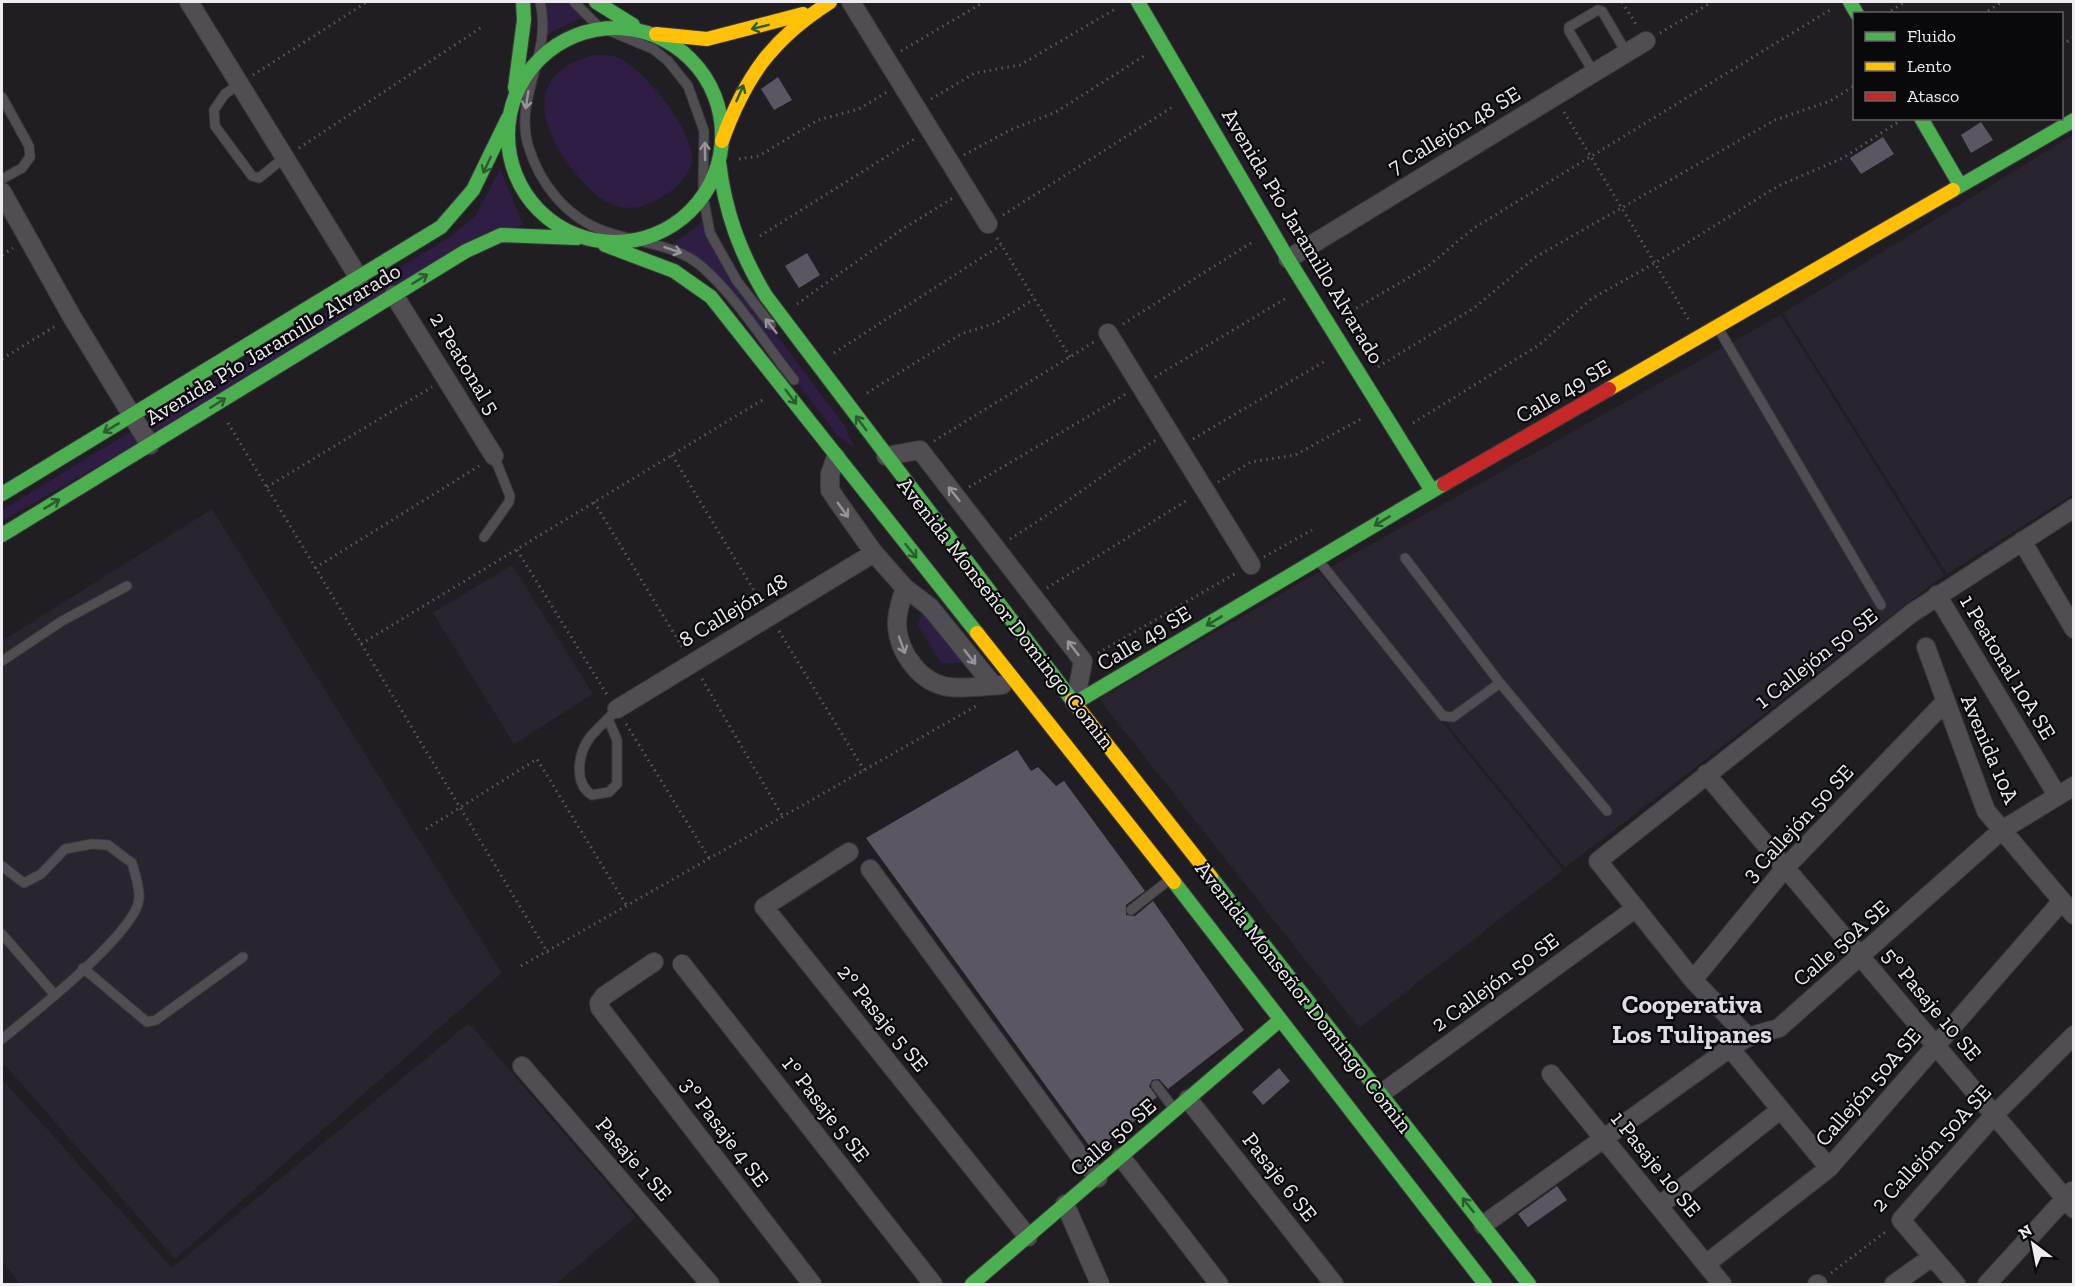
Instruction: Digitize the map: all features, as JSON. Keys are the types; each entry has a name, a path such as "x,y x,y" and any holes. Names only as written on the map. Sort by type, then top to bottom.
{"main road":[{"path":"523,2 524,20 513,105 513,156 520,177 544,213 580,239"},
{"path":"596,2 651,33 684,56 697,72 715,108 720,147 719,162 703,196 676,223 643,240 605,245"},
{"path":"720,147 730,114 747,79 789,31 830,2"},
{"name":"Avenida Pío Jaramillo Alvarado","path":"1138,2 1194,93 1288,260 1432,491"},
{"path":"651,33 707,39 782,22 816,10"},
{"path":"513,105 525,75 541,55 566,38 598,26 637,27"},
{"name":"Avenida Pío Jaramillo Alvarado","path":"2,494 441,227 461,209 475,190 513,105"},
{"path":"1922,120 1960,184"},
{"name":"Calle 49 SE","path":"1075,703 1432,491 2073,120"},
{"name":"Avenida Monseñor Domingo Comin","path":"719,162 729,226 754,278 780,316 1075,703 1529,1284"},
{"name":"Avenida Pío Jaramillo Alvarado","path":"2,535 466,251 501,235 528,233 580,239 605,245"},
{"name":"Avenida Monseñor Domingo Comin","path":"605,245 675,269 692,279 711,297 1171,879 1485,1284"},
{"name":"Calle 50 SE","path":"972,1284 1280,1020"}],"street":[{"path":"189,2 359,278"},
{"path":"851,2 988,224"},
{"name":"7 Callejón 48 SE","path":"1288,260 1646,41"},
{"path":"2,192 72,317 150,445"},
{"name":"2 Peatonal 5","path":"394,295 494,456"},
{"path":"1108,333 1251,565"},
{"name":"Avenida Monseñor Domingo Comin","path":"886,456 920,450 1083,661 1075,703"},
{"path":"836,457 830,474 830,490 874,553 905,588 930,607 989,693"},
{"name":"1 Callejón 50 SE","path":"1636,908 1599,861 1706,774 1937,595 2073,508"},
{"path":"2022,541 2073,629"},
{"name":"8 Callejón 48","path":"612,714 874,553"},
{"name":"Avenida Monseñor Domingo Comin","path":"905,588 897,626 901,646 912,666 933,682 950,687 989,693 1016,684"},
{"name":"1 Peatonal 10A SE","path":"1937,595 2057,795"},
{"name":"Avenida 10A","path":"1926,647 1944,703 1986,812 2068,908"},
{"name":"3 Callejón 50 SE","path":"1693,980 1785,868 1944,703"},
{"name":"5° Pasaje 10 SE","path":"1706,774 1994,1115 2071,1199"},
{"name":"Calle 50A SE","path":"1483,1225 1748,1036 1779,1028 1861,958 2002,831 2073,786"},
{"name":"2° Pasaje 5 SE","path":"849,852 764,907 1028,1237"},
{"path":"870,868 1098,1178"},
{"path":"1636,908 1693,980 1748,1036"},
{"name":"2 Callejón 50 SE","path":"1382,1093 1636,908"},
{"name":"Callejón 50A SE","path":"1706,1264 1829,1168 1936,1046 2068,908"},
{"name":"3° Pasaje 4 SE","path":"654,962 604,996 599,1003 600,1008 812,1284"},
{"name":"1° Pasaje 5 SE","path":"682,964 933,1284"},
{"name":"2 Callejón 50A SE","path":"1901,1220 1994,1115 2073,1035"},
{"path":"1730,1048 1829,1168"},
{"name":"Pasaje 1 SE","path":"522,1066 710,1284"},
{"name":"1 Pasaje 10 SE","path":"1551,1074 1605,1137 1722,1284"},
{"name":"Pasaje 6 SE","path":"1182,1105 1334,1284"},
{"path":"1659,1206 1780,1110"},
{"path":"1121,1157 1219,1284"},
{"path":"1988,1284 2071,1199"},
{"path":"1065,1204 1100,1284"},
{"path":"1901,1220 1956,1284"},
{"path":"1894,1284 1932,1257"}],"lane":[{"path":"540,2 541,55 528,93 525,116 527,143 537,169 556,200 575,216 603,231 643,240 684,254 702,267 723,289 800,388"},
{"path":"574,2 598,26 652,49 668,61 688,86 704,131 703,196 710,233 737,281 781,338"},
{"path":"1594,72 1569,31 1569,27 1598,10 1602,11 1626,52"},
{"path":"241,83 225,94 214,110 215,126 252,176 259,178 267,174 285,157"},
{"path":"2,97 29,146 30,158 22,168 2,179"},
{"path":"1717,326 1881,605"},
{"path":"484,537 509,502 510,496 494,456"},
{"name":"Avenida Monseñor Domingo Comin","path":"925,524 1464,1218"},
{"path":"1405,558 1500,683 1607,811"},
{"path":"1317,560 1443,716 1453,717 1500,683"},
{"path":"2,660 62,621 127,586"},
{"name":"Avenida Monseñor Domingo Comin","path":"970,607 1496,1284"},
{"path":"612,714 617,740 617,784 609,792 592,795 581,783 578,766 589,738 612,714"},
{"path":"2,866 24,883 41,874 65,849 92,844 108,845 132,863 139,899 131,920 55,995 2,1038"},
{"path":"1131,910 1171,879"},
{"path":"2,934 55,995"},
{"path":"83,968 147,1022 156,1020 243,957"},
{"path":"1156,1085 1182,1105"}],"path":[{"path":"241,83 367,2"},
{"path":"887,60 984,2"},
{"path":"1622,2 1646,41 1712,2"},
{"path":"1889,12 1905,2"},
{"path":"1986,12 2002,2"},
{"path":"916,107 975,73 1020,65 1118,7"},
{"path":"1328,324 1427,267 1474,228 1834,8"},
{"path":"285,157 482,27"},
{"path":"951,163 1010,130 1056,112 1163,44"},
{"path":"719,162 759,156 818,120 859,109 901,83"},
{"path":"1361,377 1474,308 1534,258 1775,120 1830,101 1853,87"},
{"path":"1070,357 988,224 1194,93"},
{"path":"1555,96 1699,337"},
{"path":"1396,433 1539,345 1591,299 1655,263 1778,186 1843,158 1901,120"},
{"path":"760,236 930,129"},
{"path":"780,316 901,230 967,190"},
{"path":"816,364 1001,245"},
{"path":"848,405 961,334 996,323 1034,298"},
{"path":"2,359 72,317"},
{"path":"996,548 1062,506 1096,478 1174,440 1344,349"},
{"path":"267,487 445,379"},
{"path":"361,644 783,387"},
{"path":"216,404 548,953"},
{"path":"315,568 494,456"},
{"name":"Calle 49 SE","path":"1104,650 1312,530"},
{"path":"521,966 548,953 989,693"},
{"path":"426,829 537,759 627,906"},
{"name":"2 Callejón 50A SE","path":"1817,1284 1901,1220"}],"shaded area":[{"path":"538,2 569,2 585,17 553,31 538,44"},
{"path":"594,55 618,57 643,76 678,120 691,149 692,161 684,178 671,191 646,205 634,208 620,207 597,196 579,178 562,154 552,137 546,120 544,103 547,88 556,75 572,63"},
{"path":"2073,135 2073,494 1947,574 1783,313"},
{"path":"500,169 523,224 2,521 2,510 450,237 476,215"},
{"path":"709,217 710,238 745,293 845,426 854,448 838,436 730,296 689,261 663,251"},
{"path":"1781,315 1944,575 1565,868 1322,572"},
{"path":"212,509 502,973 175,1259 5,1065 2,1067 2,641"},
{"path":"512,565 593,694 514,744 433,613"},
{"path":"1319,572 1563,870 1359,1028 1099,699"},
{"path":"923,608 965,663 941,663 918,626"},
{"path":"469,1023 636,1217 556,1284 20,1284 2,1261 2,1079 172,1268"}],"building":[{"path":"778,77 792,100 774,110 761,89"},
{"path":"1981,122 1993,140 1971,153 1961,135"},
{"path":"1883,137 1894,154 1861,174 1850,158"},
{"path":"807,253 820,275 799,288 785,266"},
{"path":"1017,750 1031,771 1038,767 1056,786 1064,781 1145,891 1126,905 1126,915 1135,916 1153,901 1244,1030 1168,1089 1159,1079 1152,1080 1149,1086 1157,1097 1152,1101 1154,1107 1093,1151 866,838"},
{"path":"1279,1068 1290,1081 1263,1105 1252,1092"},
{"path":"1557,1186 1567,1200 1528,1227 1518,1214"}],"traffic: fast":[{"path":"515,88 524,20 523,2"},
{"path":"596,2 633,25"},
{"path":"1138,2 1288,259 1432,491"},
{"path":"1850,2 1856,12"},
{"path":"615,28 636,30 656,36 674,46 697,67 714,94 720,114 722,135 720,156 714,176 704,194 683,217 656,234 636,240 615,242 594,240 574,234 556,224 533,203 516,176 510,156 508,135 510,114 516,94 526,76 547,53 574,36 594,30 615,28"},
{"path":"2,494 441,227 473,190 508,118"},
{"path":"1922,120 1960,185"},
{"path":"1953,190 2074,120"},
{"path":"719,162 725,198 735,232 766,296 1072,700"},
{"path":"2,535 466,251 501,235 577,238"},
{"path":"605,245 674,271 711,297 977,633"},
{"path":"1075,703 1444,484"},
{"path":"1211,877 1529,1284"},
{"path":"1174,882 1485,1284"},
{"path":"972,1284 1280,1020"}],"traffic: slow":[{"path":"722,141 740,97 763,61 792,30 830,2"},
{"path":"656,34 707,39 803,14"},
{"path":"1609,389 1953,190"},
{"path":"977,633 1174,882"},
{"path":"1072,700 1211,877"}],"traffic: jam":[{"path":"1444,484 1609,389"}],"district":[{"name":"Cooperativa Los Tulipanes","path":"1692,1019"}]}
